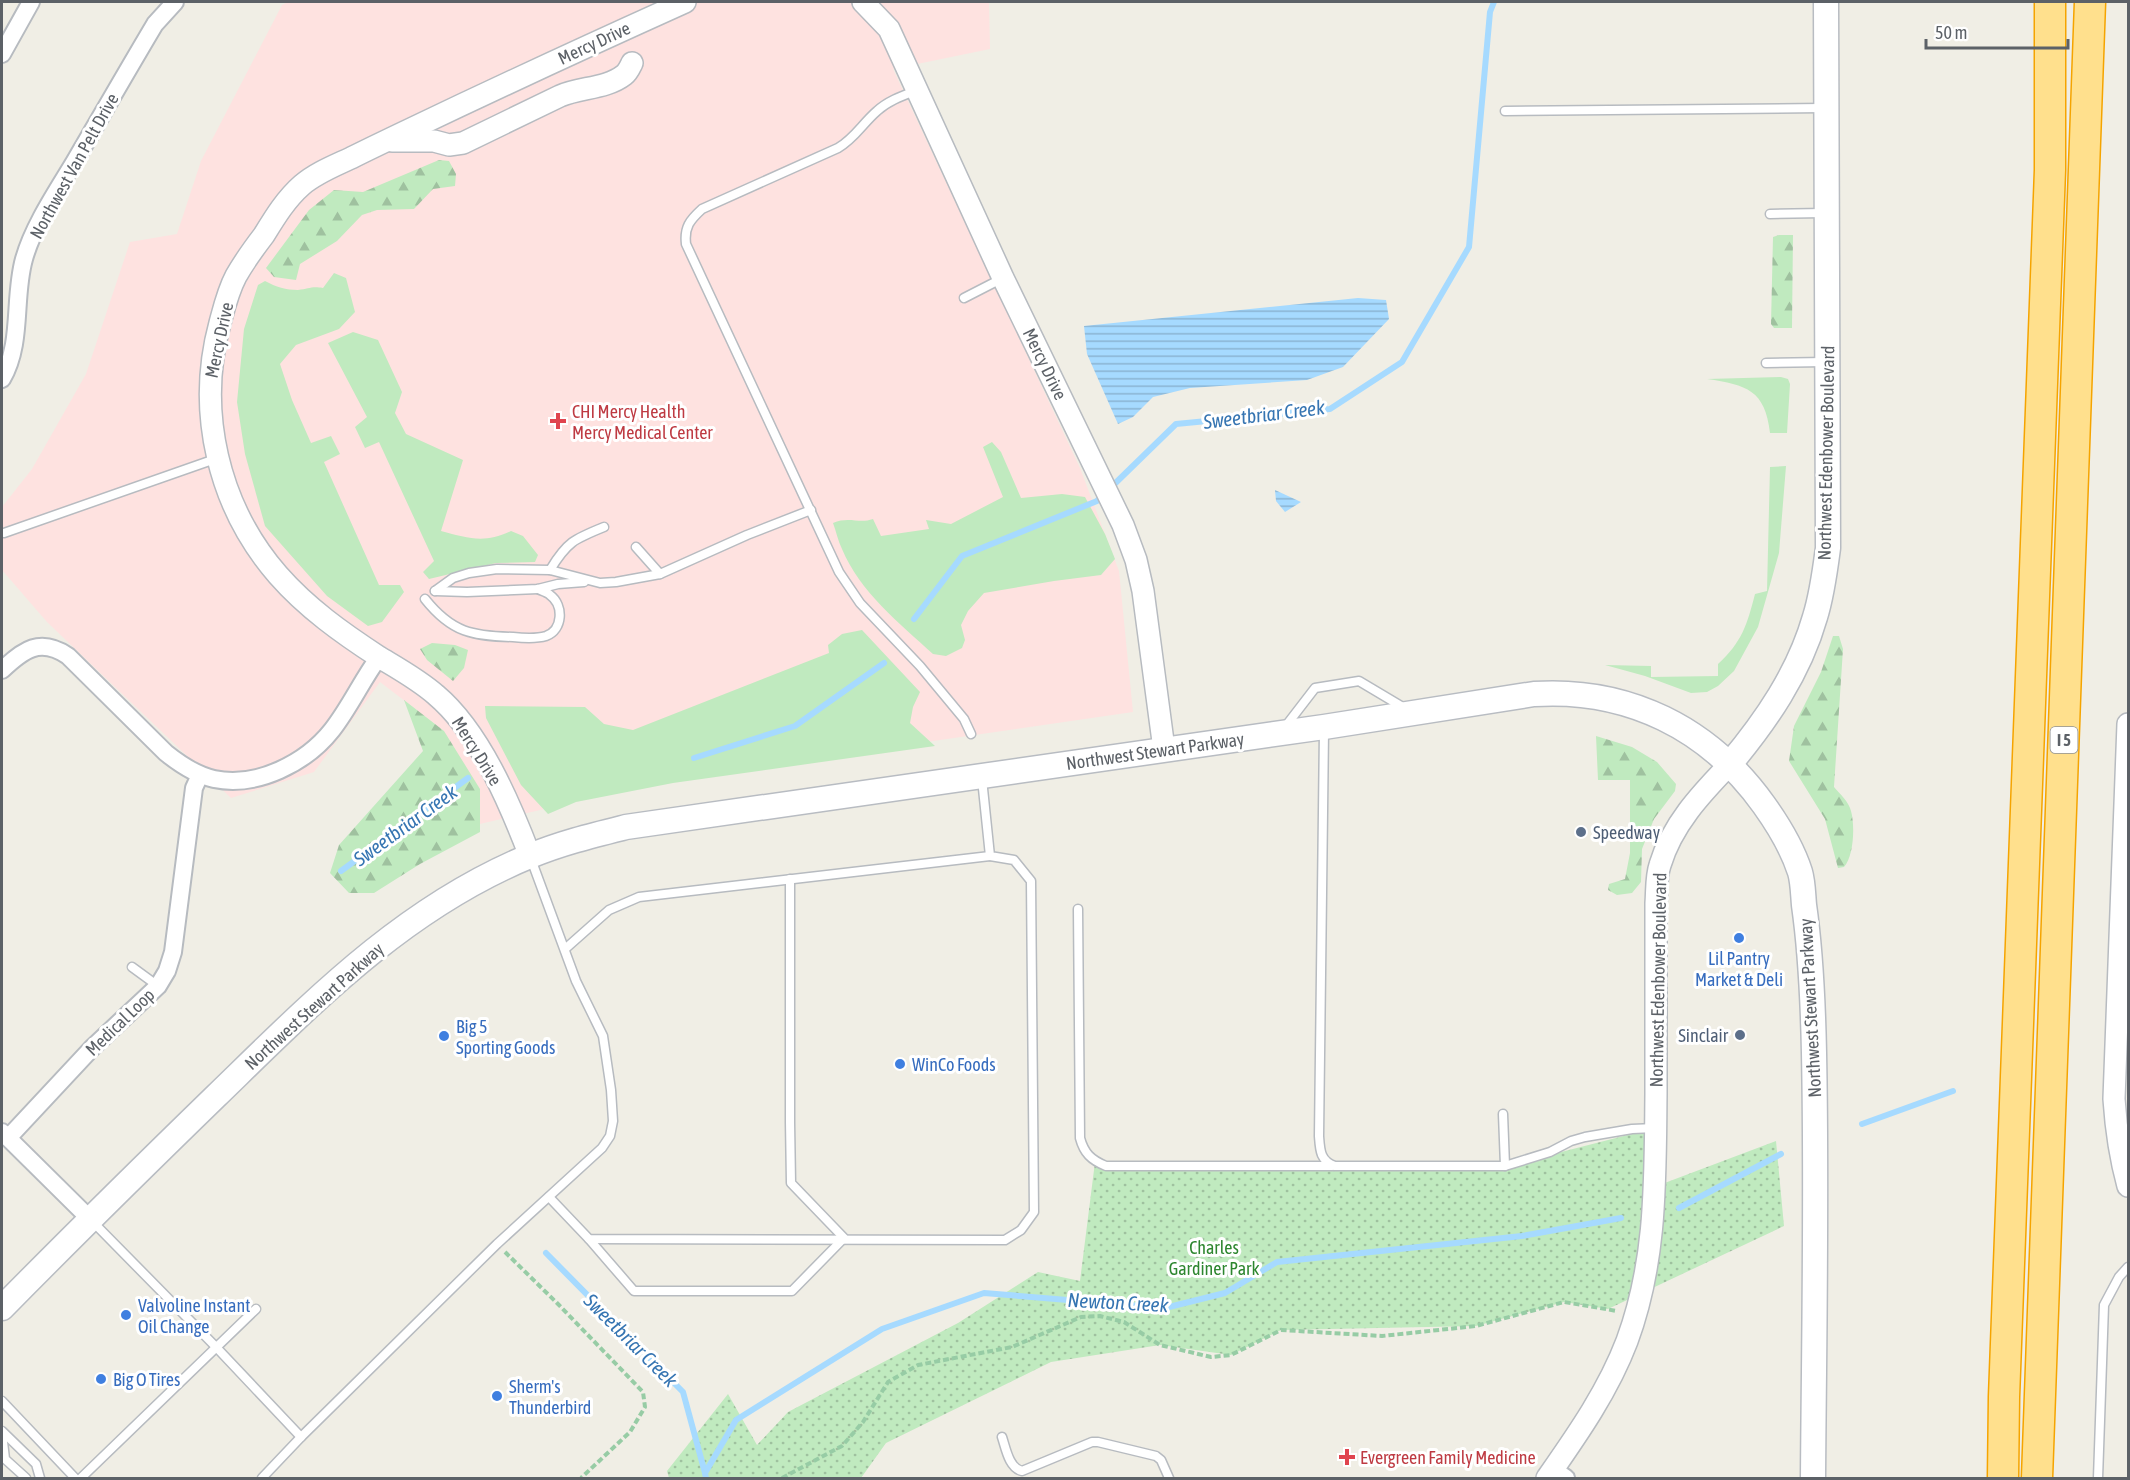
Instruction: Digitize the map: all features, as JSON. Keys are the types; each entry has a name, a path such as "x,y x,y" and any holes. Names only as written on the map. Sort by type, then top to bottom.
{"highway":[{"name":"I 5","path":"2037,1479 2090,2"},
{"name":"I 5","path":"2003,1479 2004,1397 2050,170 2050,3"}],"main road":[{"name":"Northwest Edenbower Boulevard","path":"1729,765 1756,733 1780,697 1804,652 1816,616 1828,548 1826,2"},
{"name":"Northwest Stewart Parkway","path":"2,1308 90,1219 323,993 373,949 440,903 530,856 626,827 1324,727 1534,694 1561,692 1588,696 1644,710 1700,738 1753,790 1783,832 1801,874 1811,949 1816,1164 1813,1479"}],"street":[{"path":"2,54 31,2"},
{"name":"Northwest Van Pelt Drive","path":"2,379 12,352 23,266 29,246 47,208 155,24 175,2"},
{"name":"Mercy Drive","path":"530,856 499,785 483,755 455,714 438,696 323,618 278,575 262,555 232,504 223,478 211,417 209,388 212,362 225,303 235,278 288,199 302,185 319,173 382,142 685,2"},
{"name":"Mercy Drive","path":"863,2 889,29 1003,278 1131,546 1143,591 1164,749"},
{"path":"382,142 404,140 434,141 449,145 463,143 573,90 603,85 626,74 632,63"},
{"path":"2,670 19,653 30,648 44,646 57,648 182,766 200,775 229,781 251,778 293,765 313,751 331,731 379,657"},
{"path":"2128,724 2127,801 2114,1099 2116,1134 2128,1186"},
{"name":"Northwest Edenbower Boulevard","path":"1555,1475 1598,1402 1626,1343 1636,1314 1650,1249 1656,1128 1656,903 1659,868 1680,821 1701,794 1729,765"},
{"name":"Medical Loop","path":"5,1135 158,986 167,971 173,952 194,788 200,775"},
{"path":"5,1135 90,1219"}],"lane":[{"path":"918,89 879,109 850,140 838,148 702,209 689,220 684,232 686,244 839,572 860,603 920,666 964,719 971,734"},
{"path":"1505,111 1825,108"},
{"path":"1770,214 1827,213"},
{"path":"964,298 1003,278"},
{"path":"1766,363 1827,362"},
{"path":"4,533 219,458"},
{"path":"590,581 558,584 538,589 435,591 453,578 497,569 550,570 600,583 660,574 747,535 811,510"},
{"path":"550,570 561,551 571,541 604,527"},
{"path":"636,547 660,574"},
{"path":"425,599 441,616 466,632 479,636 528,638 545,636 553,632 559,624 561,615 551,595 538,589"},
{"path":"1281,733 1315,688 1359,681 1412,713"},
{"path":"1324,727 1319,1137 1322,1158 1328,1164 1335,1166"},
{"path":"981,775 990,856"},
{"path":"262,1479 301,1437 497,1244 602,1148 610,1137 613,1121 611,1090 603,1036 576,981 530,856"},
{"path":"565,949 609,910 639,897 990,856 1014,860 1031,881 1034,1212 1021,1230 1005,1240 589,1239"},
{"path":"790,879 791,1183 844,1238"},
{"path":"1078,909 1080,1138 1083,1149 1095,1162 1106,1166 1504,1166 1541,1155 1585,1137 1632,1129 1656,1128"},
{"path":"132,967 158,986"},
{"path":"1503,1114 1504,1166"},
{"path":"549,1197 634,1291 792,1291 844,1238"},
{"path":"90,1219 301,1437"},
{"path":"2098,1479 2104,1305 2119,1277 2128,1267"},
{"path":"81,1479 256,1309"},
{"path":"2,1401 75,1479"},
{"path":"2,1432 5,1459 26,1479"},
{"path":"2,1432 36,1464 40,1479"},
{"path":"1002,1437 1013,1467 1018,1471 1092,1442 1098,1442 1156,1456 1161,1460 1169,1479"}],"path":[{"path":"497,1244 644,1392 645,1407 630,1432 582,1479"},
{"path":"782,1479 842,1446 863,1422 888,1382 918,1365 1012,1347 1081,1317 1100,1316 1124,1322 1160,1345 1211,1357 1231,1355 1281,1330 1382,1336 1476,1326 1564,1302 1636,1314"}],"shaded area":[{"name":"CHI Mercy Health Mercy Medical Center","path":"288,2 989,2 990,49 893,69 1080,468 1119,571 1133,712 677,778 471,826 444,731 380,682 314,772 231,798 47,622 2,570 2,507 32,469 86,374 130,242 177,234 201,161 282,5"}],"green space":[{"path":"439,160 449,161 456,174 455,186 433,189 414,209 377,210 362,215 337,241 300,264 296,280 274,277 266,268 309,210 334,190 363,192"},
{"path":"1793,235 1792,328 1774,328 1771,324 1773,237"},
{"path":"334,273 346,278 355,312 339,329 296,345 280,364 292,400 311,443 331,436 340,454 324,462 379,585 400,585 404,592 382,622 368,626 327,596 265,526 245,454 237,402 244,329 258,285 265,281 289,289 323,288"},
{"path":"353,332 378,340 402,392 395,413 406,434 463,460 441,531 468,538 484,539 511,531 523,536 538,555 535,562 496,563 429,579 423,572 434,561 379,442 365,448 355,427 367,417 328,343"},
{"path":"1781,377 1788,379 1790,384 1787,433 1770,433 1764,407 1752,392 1733,384 1707,379"},
{"path":"992,442 1001,452 1021,498 1062,494 1085,497 1105,534 1115,559 1101,575 984,593 968,611 961,625 965,640 962,648 946,656 933,654 882,606 859,579 839,543 833,523 844,520 873,519 881,536 929,529 926,520 951,524 1003,497 983,447"},
{"path":"1786,466 1779,553 1758,627 1734,671 1718,686 1707,692 1691,693 1645,676 1605,665 1651,666 1651,677 1718,676 1718,664 1738,640 1755,594 1767,591 1770,467"},
{"path":"862,630 920,692 913,707 910,723 935,746 673,783 576,802 548,814 521,785 486,718 485,706 585,707 604,724 633,730 829,653 828,645 842,634"},
{"path":"1833,636 1839,636 1843,649 1834,787 1850,808 1853,832 1850,856 1844,867 1838,868 1825,819 1789,761 1794,726 1821,672"},
{"path":"432,643 455,645 468,650 464,668 453,681 427,660 420,649"},
{"path":"404,700 444,731 480,789 480,832 420,864 374,893 349,893 330,873 339,845 423,751"},
{"path":"1596,736 1632,747 1657,762 1676,784 1675,791 1654,819 1642,849 1641,882 1632,893 1617,895 1608,890 1609,884 1625,879 1630,853 1630,780 1598,780"},
{"name":"Charles Gardiner Park","path":"1655,1128 1654,1187 1776,1141 1784,1226 1608,1309 1564,1302 1476,1326 1281,1330 1231,1355 1160,1345 1051,1362 886,1443 861,1478 669,1478 667,1471 728,1394 757,1445 788,1412 958,1323 1038,1272 1080,1281 1095,1162 1518,1163"}],"water":[{"path":"1358,298 1386,300 1389,319 1343,367 1307,380 1190,388 1153,397 1133,417 1118,424 1087,354 1084,326"},
{"path":"1275,490 1301,502 1285,512 1276,501"}],"waterway":[{"name":"Sweetbriar Creek","path":"914,619 962,556 1097,501 1176,424 1330,409 1402,362 1469,247 1490,12 1494,2"},
{"name":"Sweetbriar Creek","path":"694,758 795,726 884,663"},
{"name":"Sweetbriar Creek","path":"341,871 468,778"},
{"name":"Newton Creek","path":"1862,1124 1953,1091"},
{"name":"Newton Creek","path":"1679,1208 1781,1154"},
{"name":"Newton Creek","path":"706,1478 705,1473 736,1420 882,1329 984,1293 1165,1308 1225,1293 1277,1262 1522,1236 1621,1218"},
{"name":"Sweetbriar Creek","path":"546,1253 683,1392 705,1473"}],"place":[{"name":"CHI Mercy Health Mercy Medical Center","path":"558,421"},
{"name":"Speedway","path":"1581,832"},
{"name":"Lil Pantry Market & Deli","path":"1739,938"},
{"name":"Sinclair","path":"1740,1035"},
{"name":"Big 5 Sporting Goods","path":"444,1036"},
{"name":"WinCo Foods","path":"900,1064"},
{"name":"Valvoline Instant Oil Change","path":"126,1315"},
{"name":"Big O Tires","path":"101,1379"},
{"name":"Sherm's Thunderbird","path":"497,1396"},
{"name":"Evergreen Family Medicine","path":"1347,1457"}]}
